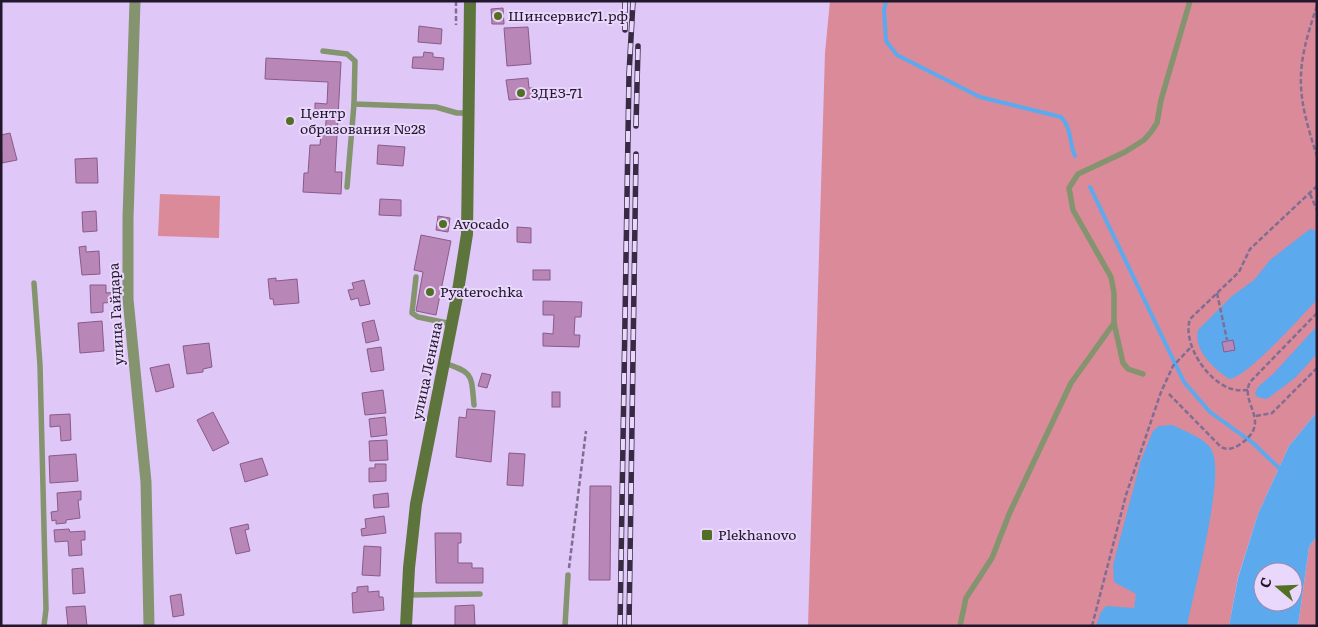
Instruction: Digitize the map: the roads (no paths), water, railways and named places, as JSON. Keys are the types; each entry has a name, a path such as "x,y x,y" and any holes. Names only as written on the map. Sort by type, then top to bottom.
{"main road":[{"name":"улица Ленина","path":"406,626 407,595 416,504 452,324 467,234 470,1"}],"street":[{"name":"улица Гайдара","path":"135,1 128,290 133,373 146,482 148,626"}],"lane":[{"path":"1144,374 1128,369 1123,363 1114,322 1114,293 1111,277 1073,210 1070,188 1078,174 1125,152 1144,140 1151,132 1156,123 1190,1"},
{"path":"322,51 347,54 356,61 347,187"},
{"path":"354,104 436,107 457,113 470,113"},
{"path":"416,277 412,313 416,316 452,324"},
{"path":"34,283 40,364 46,609 44,626"},
{"path":"960,626 966,598 992,558 1010,512 1072,383 1114,322"},
{"path":"444,363 463,369 469,374 472,380 474,405"},
{"path":"565,626 568,575"},
{"path":"407,595 480,594"}],"water":[{"path":"1310,229 1317,231 1317,300 1248,369 1229,379 1211,364 1202,352 1197,337 1198,330 1232,296 1254,280 1270,260"},
{"path":"1317,326 1317,354 1295,378 1267,399 1257,397 1255,393 1258,387 1273,374"},
{"path":"1317,412 1317,536 1309,547 1303,590 1303,562 1253,562 1253,612 1300,612 1298,626 1229,626 1238,578 1258,514 1289,446"},
{"path":"1173,425 1204,441 1211,449 1215,462 1212,507 1187,626 1096,626 1101,612 1106,606 1134,608 1136,594 1114,582 1113,565 1141,460 1153,431 1159,426"}],"waterway":[{"path":"886,1 884,10 886,41 897,55 980,97 1061,117 1069,131 1075,156"},
{"path":"1090,187 1184,382 1210,412 1253,443 1279,468"}],"railway":[{"path":"625,1 625,30"},
{"path":"620,626 629,74 633,1"},
{"path":"636,126 638,46"},
{"path":"629,626 636,154"}],"place":[{"name":"Шинсервис71.рф","path":"498,16"},
{"name":"3ДЕЗ-71","path":"521,93"},
{"name":"Центр образования №28","path":"290,121"},
{"name":"Avocado","path":"443,224"},
{"name":"Pyaterochka","path":"430,292"},
{"name":"Plekhanovo","path":"707,535"}]}
